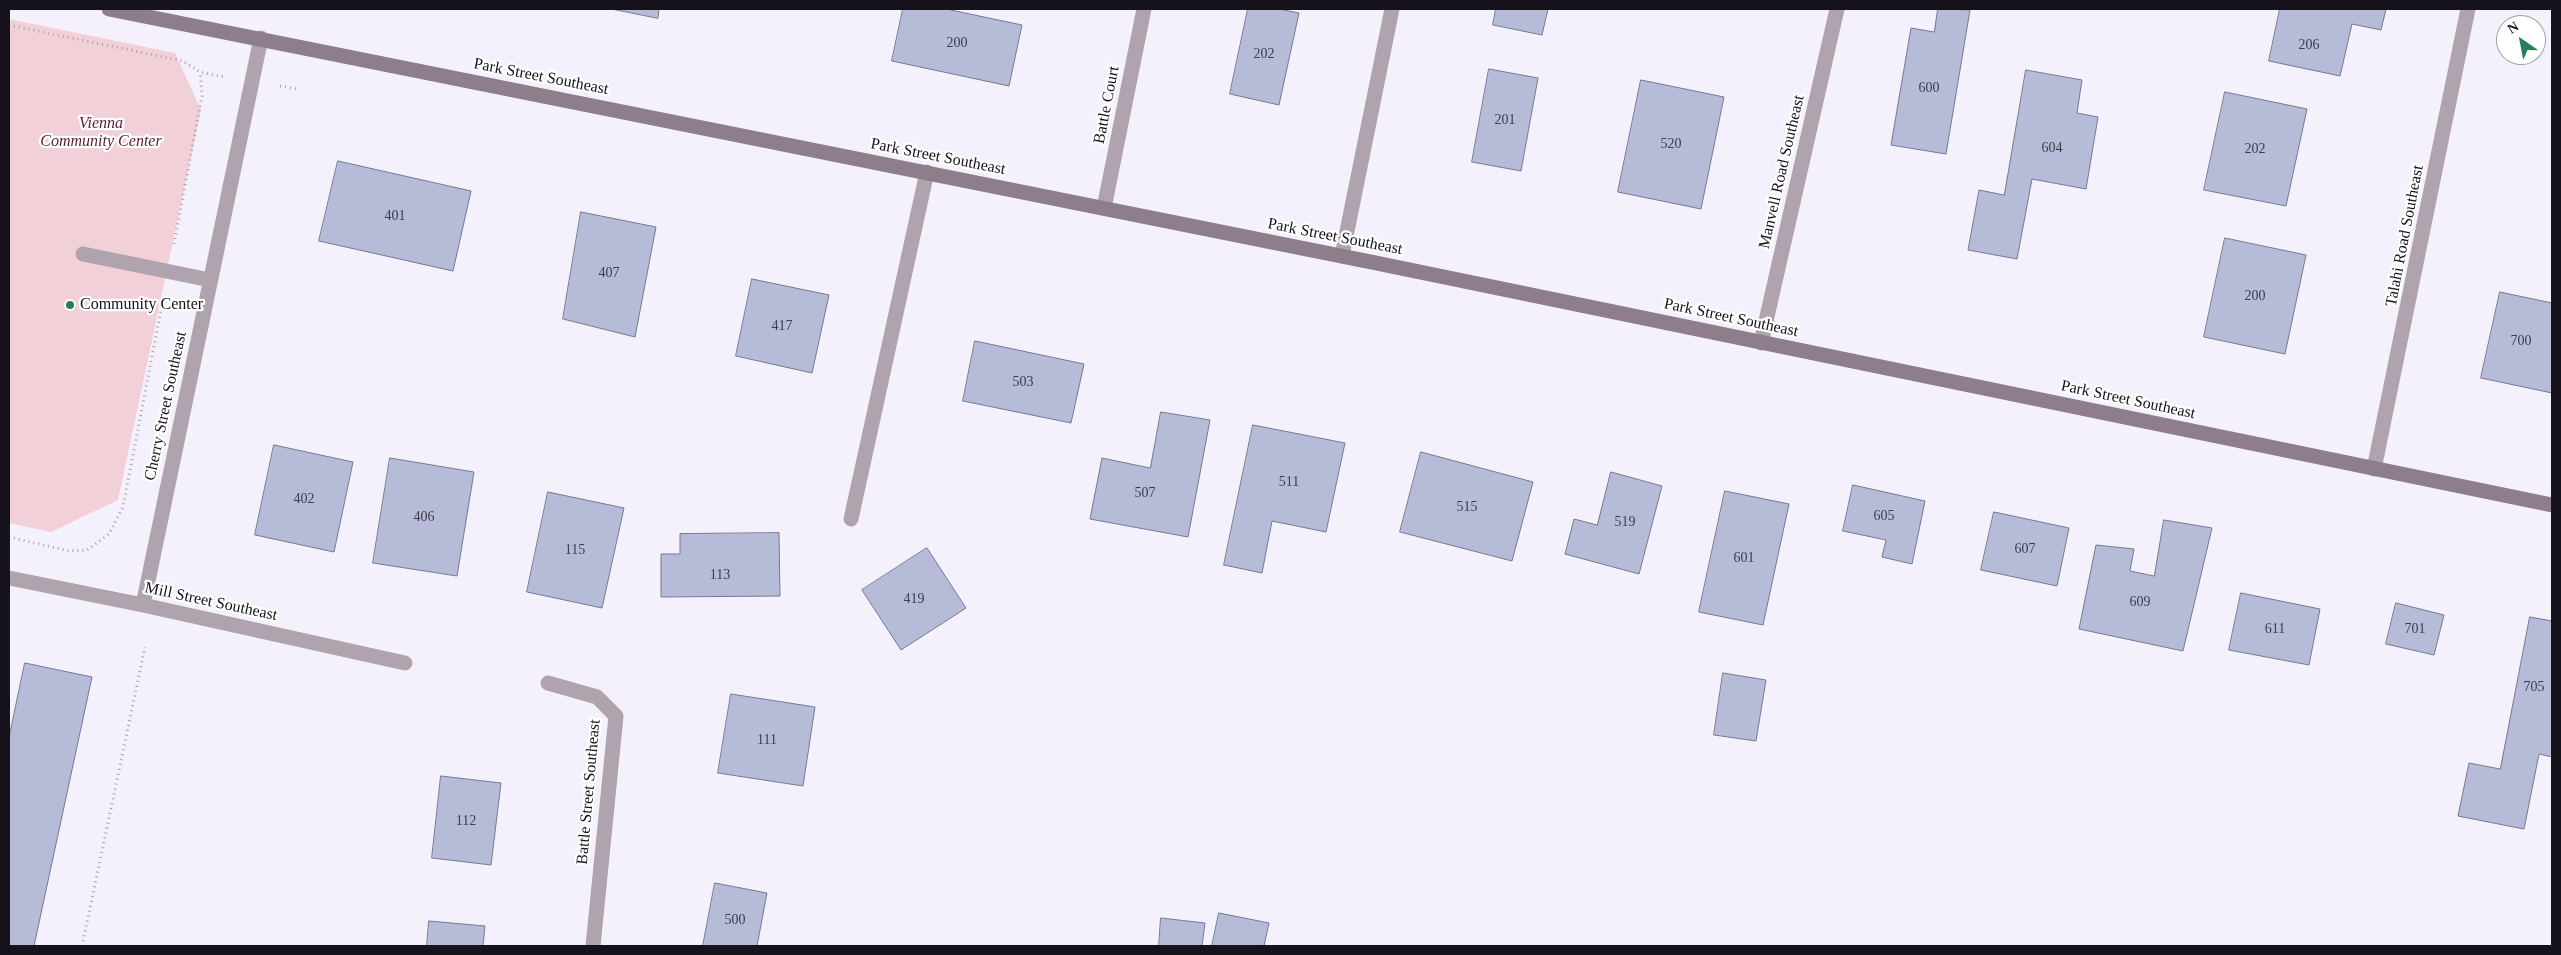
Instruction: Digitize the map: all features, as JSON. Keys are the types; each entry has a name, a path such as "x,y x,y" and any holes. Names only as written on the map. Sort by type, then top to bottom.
{"main road":[{"name":"Park Street Southeast","path":"109,9 1342,256 2552,505"}],"street":[{"name":"Battle Court","path":"1104,208 1144,9"},
{"path":"1342,256 1392,9"},
{"name":"Manvell Road Southeast","path":"1762,342 1837,9"},
{"name":"Talahi Road Southeast","path":"2374,469 2468,9"},
{"name":"Cherry Street Southeast","path":"143,604 261,38"},
{"path":"850,519 927,172"},
{"path":"83,254 210,280"},
{"name":"Mill Street Southeast","path":"9,578 143,604 405,663"},
{"name":"Battle Street Southeast","path":"548,683 597,697 616,716 593,946"}],"path":[{"path":"9,25 183,61 200,72 202,96 124,507 109,534 86,550 69,551 9,537"},
{"path":"82,946 145,647"}],"green space":[{"name":"Vienna Community Center","path":"9,19 175,53 201,110 118,500 51,532 9,523"}],"building":[{"path":"612,9 659,9 658,18"},
{"path":"903,9 946,9 1022,25 1009,86 892,61"},
{"path":"1248,9 1279,9 1299,13 1279,105 1230,94"},
{"path":"1496,9 1548,9 1542,35 1493,25"},
{"path":"1938,9 1970,10 1946,154 1891,145 1911,28 1934,32"},
{"path":"2280,9 2386,9 2381,30 2352,24 2340,76 2269,61"},
{"path":"1489,69 1538,78 1521,171 1472,162"},
{"path":"2026,70 2082,80 2077,113 2098,117 2086,189 2032,179 2017,259 1968,250 1979,190 2004,195"},
{"path":"1641,80 1724,97 1701,209 1618,192"},
{"path":"2225,92 2307,109 2286,206 2204,190"},
{"path":"338,161 471,191 453,271 319,241"},
{"path":"581,212 656,227 635,337 563,319"},
{"path":"2225,238 2306,255 2285,354 2204,337"},
{"path":"752,279 829,295 812,373 736,356"},
{"path":"2500,292 2552,303 2552,393 2481,378"},
{"path":"975,341 1084,364 1071,423 963,401"},
{"path":"1161,412 1210,420 1188,537 1090,519 1102,458 1150,468"},
{"path":"1253,425 1345,443 1326,532 1272,521 1262,573 1224,565"},
{"path":"274,445 353,462 334,552 255,535"},
{"path":"1421,452 1533,482 1512,561 1400,532"},
{"path":"390,458 474,472 457,576 373,563"},
{"path":"1611,472 1662,486 1639,574 1565,554 1574,519 1597,525"},
{"path":"1853,485 1925,501 1912,564 1882,557 1886,540 1843,531"},
{"path":"1725,491 1789,504 1763,625 1699,612"},
{"path":"548,492 624,508 602,608 527,592"},
{"path":"1994,512 2069,528 2057,586 1981,570"},
{"path":"2164,520 2212,528 2183,651 2079,629 2096,545 2134,549 2130,571 2154,576"},
{"path":"779,533 780,596 661,597 661,554 680,554 680,534"},
{"path":"927,548 966,608 901,650 862,590"},
{"path":"2241,593 2320,609 2309,665 2229,650"},
{"path":"2396,603 2444,615 2434,655 2386,644"},
{"path":"2530,617 2552,621 2552,757 2539,754 2524,829 2458,816 2469,763 2500,769"},
{"path":"25,663 92,677 34,946 9,946 9,738"},
{"path":"1723,673 1766,680 1756,741 1714,735"},
{"path":"731,694 815,707 803,786 718,773"},
{"path":"441,776 501,783 491,865 432,858"},
{"path":"715,883 767,893 757,946 703,946"},
{"path":"1219,913 1269,923 1264,946 1212,946"},
{"path":"1161,918 1205,923 1202,946 1159,946"},
{"path":"429,921 485,926 483,946 427,946"}],"place":[{"name":"Community Center","path":"70,305"}]}
